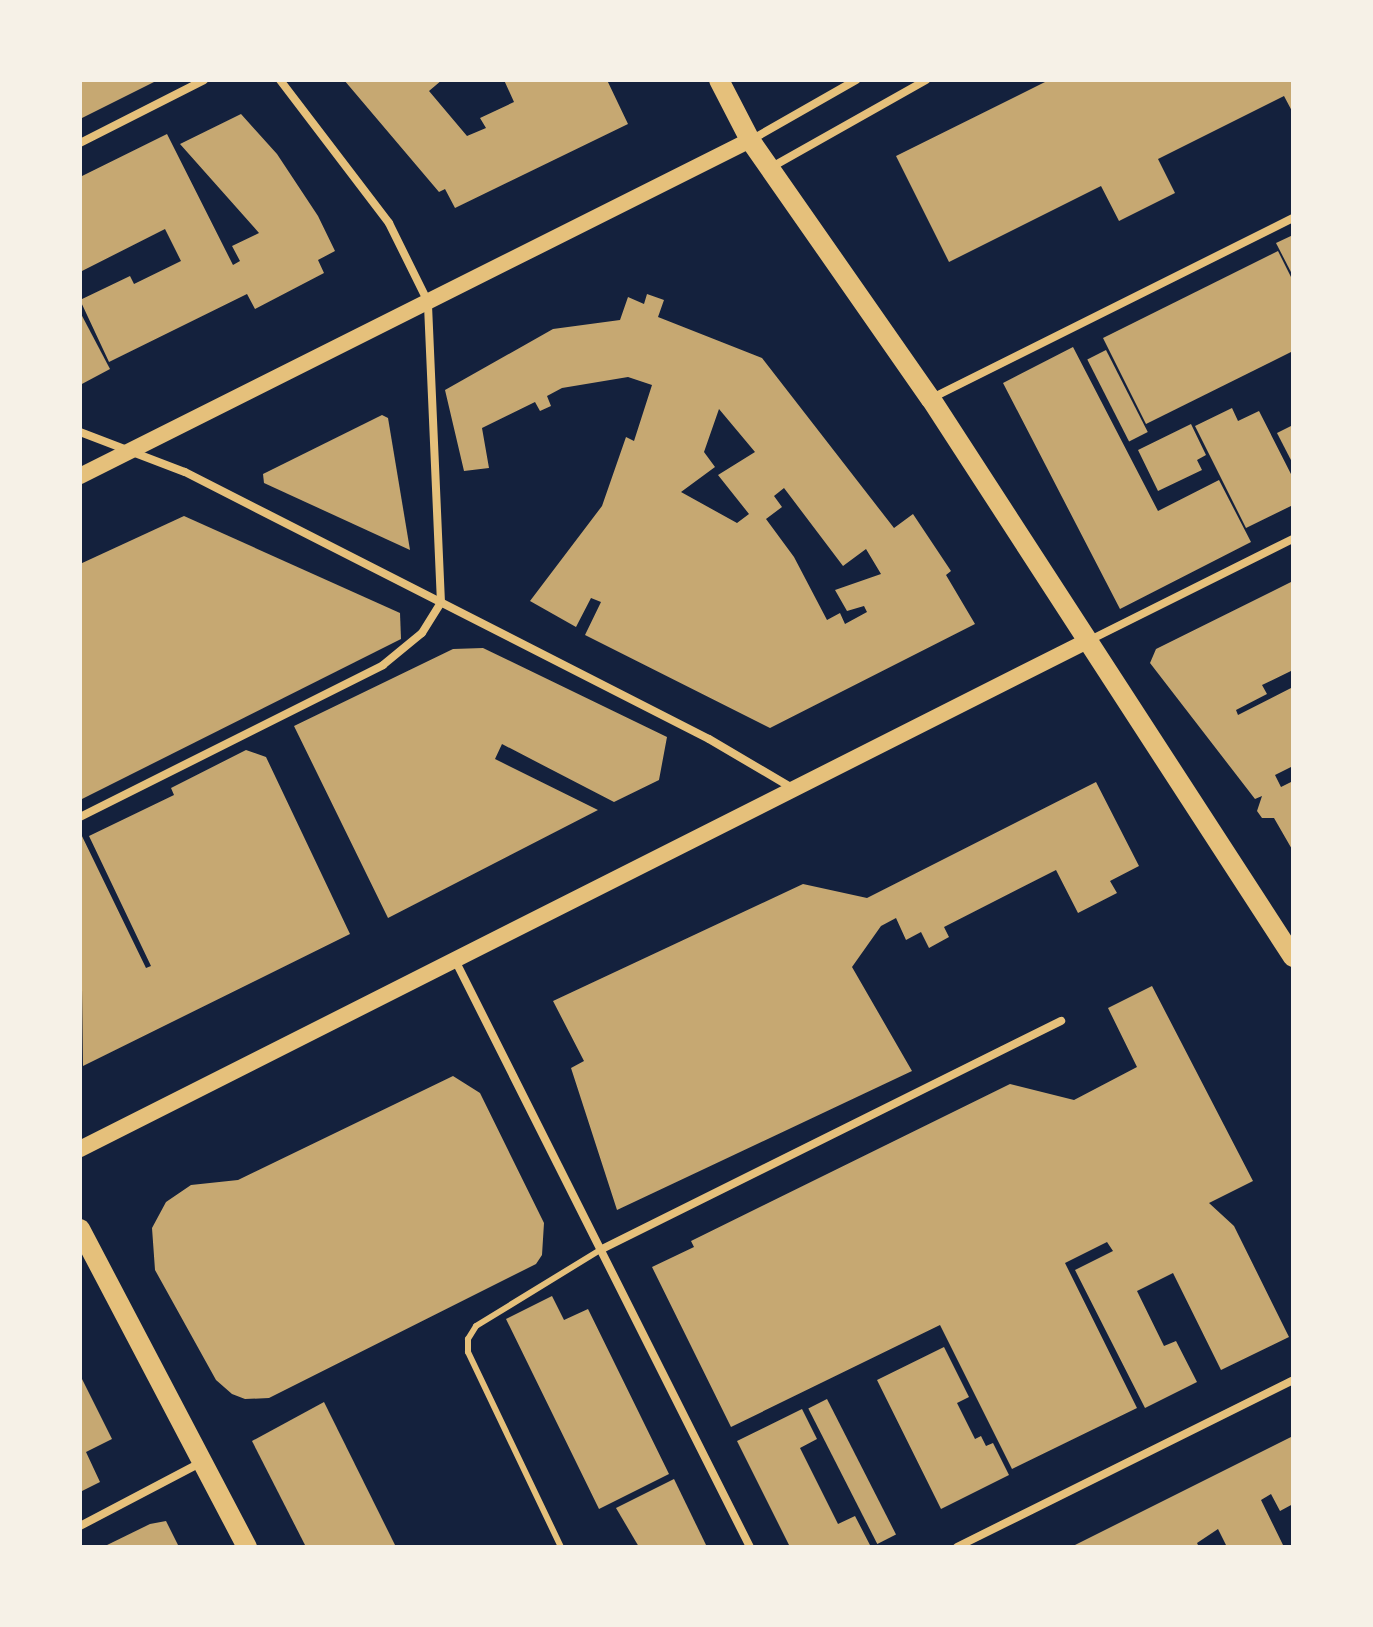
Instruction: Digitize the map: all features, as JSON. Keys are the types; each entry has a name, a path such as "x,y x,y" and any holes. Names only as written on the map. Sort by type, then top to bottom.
{"main road":[{"path":"719,80 750,140 931,399 1293,957"},
{"path":"80,476 750,140"},
{"path":"80,1149 454,959 798,791 1089,640"},
{"path":"80,1229 247,1547"}],"street":[{"path":"80,143 204,80"},
{"path":"80,817 383,665 422,633 441,603 428,302 389,223 280,80"},
{"path":"750,140 856,80"},
{"path":"770,168 926,80"},
{"path":"931,399 1293,218"},
{"path":"80,432 185,472 709,739 798,791"},
{"path":"1089,640 1293,539"},
{"path":"454,959 750,1547"},
{"path":"600,1250 1061,1021"},
{"path":"957,1547 1293,1380"},
{"path":"80,1526 202,1462"}],"lane":[{"path":"561,1547 468,1352 468,1339 476,1326 600,1250"}],"building":[{"path":"80,80 158,80 80,119"},
{"path":"344,80 442,80 429,91 467,136 486,128 480,118 514,102 504,80 607,80 628,124 455,208 445,189 439,192"},
{"path":"1049,80 1293,80 1293,113 1284,96 1158,159 1175,193 1119,221 1101,186 949,262 896,156"},
{"path":"241,114 277,154 318,216 335,251 318,260 324,273 255,309 247,294 109,362 80,300 130,276 134,284 181,261 165,229 80,272 80,177 167,134 233,265 240,261 232,246 259,233 180,144"},
{"path":"1293,235 1293,276 1276,243"},
{"path":"1278,251 1293,281 1293,351 1146,424 1103,338"},
{"path":"647,294 664,300 658,317 762,358 894,528 913,514 951,571 946,575 975,624 770,728 585,635 601,602 591,598 576,627 530,601 602,506 626,437 634,441 652,385 628,377 562,388 547,396 551,406 540,411 535,402 482,428 489,468 464,471 445,390 553,329 620,320 628,297 644,304","holes":["719,409 755,452 718,475 749,514 737,523 681,492 715,467 704,452","784,488 843,566 866,549 881,574 835,590 847,611 864,606 867,612 845,624 840,613 827,620 794,557 766,519 782,507 774,496"]},
{"path":"80,312 110,369 80,385"},
{"path":"1073,347 1158,511 1219,480 1251,542 1120,609 1003,383"},
{"path":"1106,350 1148,432 1129,442 1087,360"},
{"path":"1232,408 1238,421 1259,411 1293,478 1293,505 1246,528 1195,426"},
{"path":"382,415 388,418 410,550 264,483 263,474"},
{"path":"1191,424 1206,455 1197,460 1202,470 1158,491 1138,450"},
{"path":"1293,425 1293,464 1277,433"},
{"path":"184,516 400,613 401,639 80,800 80,564"},
{"path":"1293,581 1293,670 1262,685 1267,694 1236,710 1238,715 1293,687 1293,766 1275,775 1281,787 1293,781 1293,851 1274,818 1262,818 1257,811 1262,796 1255,799 1150,663 1156,649"},
{"path":"483,648 667,737 659,780 614,802 502,744 495,759 598,810 388,918 294,726 453,649"},
{"path":"246,750 266,757 350,934 83,1066 80,832 146,968 151,966 89,836 174,795 171,788"},
{"path":"1096,782 1139,866 1110,881 1117,893 1078,913 1056,870 944,927 949,937 929,948 921,932 906,940 896,918 881,926 852,967 912,1071 617,1210 571,1068 584,1061 553,1001 803,884 867,898"},
{"path":"1152,986 1253,1181 1209,1203 1234,1226 1289,1337 1221,1370 1173,1273 1137,1291 1164,1346 1176,1341 1197,1382 1145,1408 1075,1270 1113,1251 1107,1242 1065,1263 1137,1408 1012,1469 940,1325 731,1427 652,1267 694,1247 691,1241 1010,1084 1074,1100 1137,1067 1108,1008"},
{"path":"453,1076 480,1093 544,1223 542,1255 536,1264 269,1398 245,1399 232,1394 216,1380 155,1270 152,1228 166,1202 191,1185 238,1180"},
{"path":"552,1296 564,1320 588,1309 669,1474 599,1509 506,1319"},
{"path":"944,1347 969,1397 957,1403 975,1439 981,1436 986,1446 993,1443 1009,1475 941,1509 877,1380"},
{"path":"80,1375 112,1439 86,1452 100,1482 80,1492"},
{"path":"827,1399 896,1534 877,1544 808,1409"},
{"path":"324,1402 396,1547 306,1547 252,1441"},
{"path":"802,1409 817,1439 800,1448 838,1524 855,1516 871,1547 790,1547 737,1441"},
{"path":"1293,1436 1293,1504 1280,1511 1271,1494 1261,1500 1284,1547 1227,1547 1218,1529 1197,1543 1199,1547 1071,1547"},
{"path":"674,1479 707,1547 639,1547 616,1508"},
{"path":"166,1521 179,1547 103,1547 150,1524"}]}
